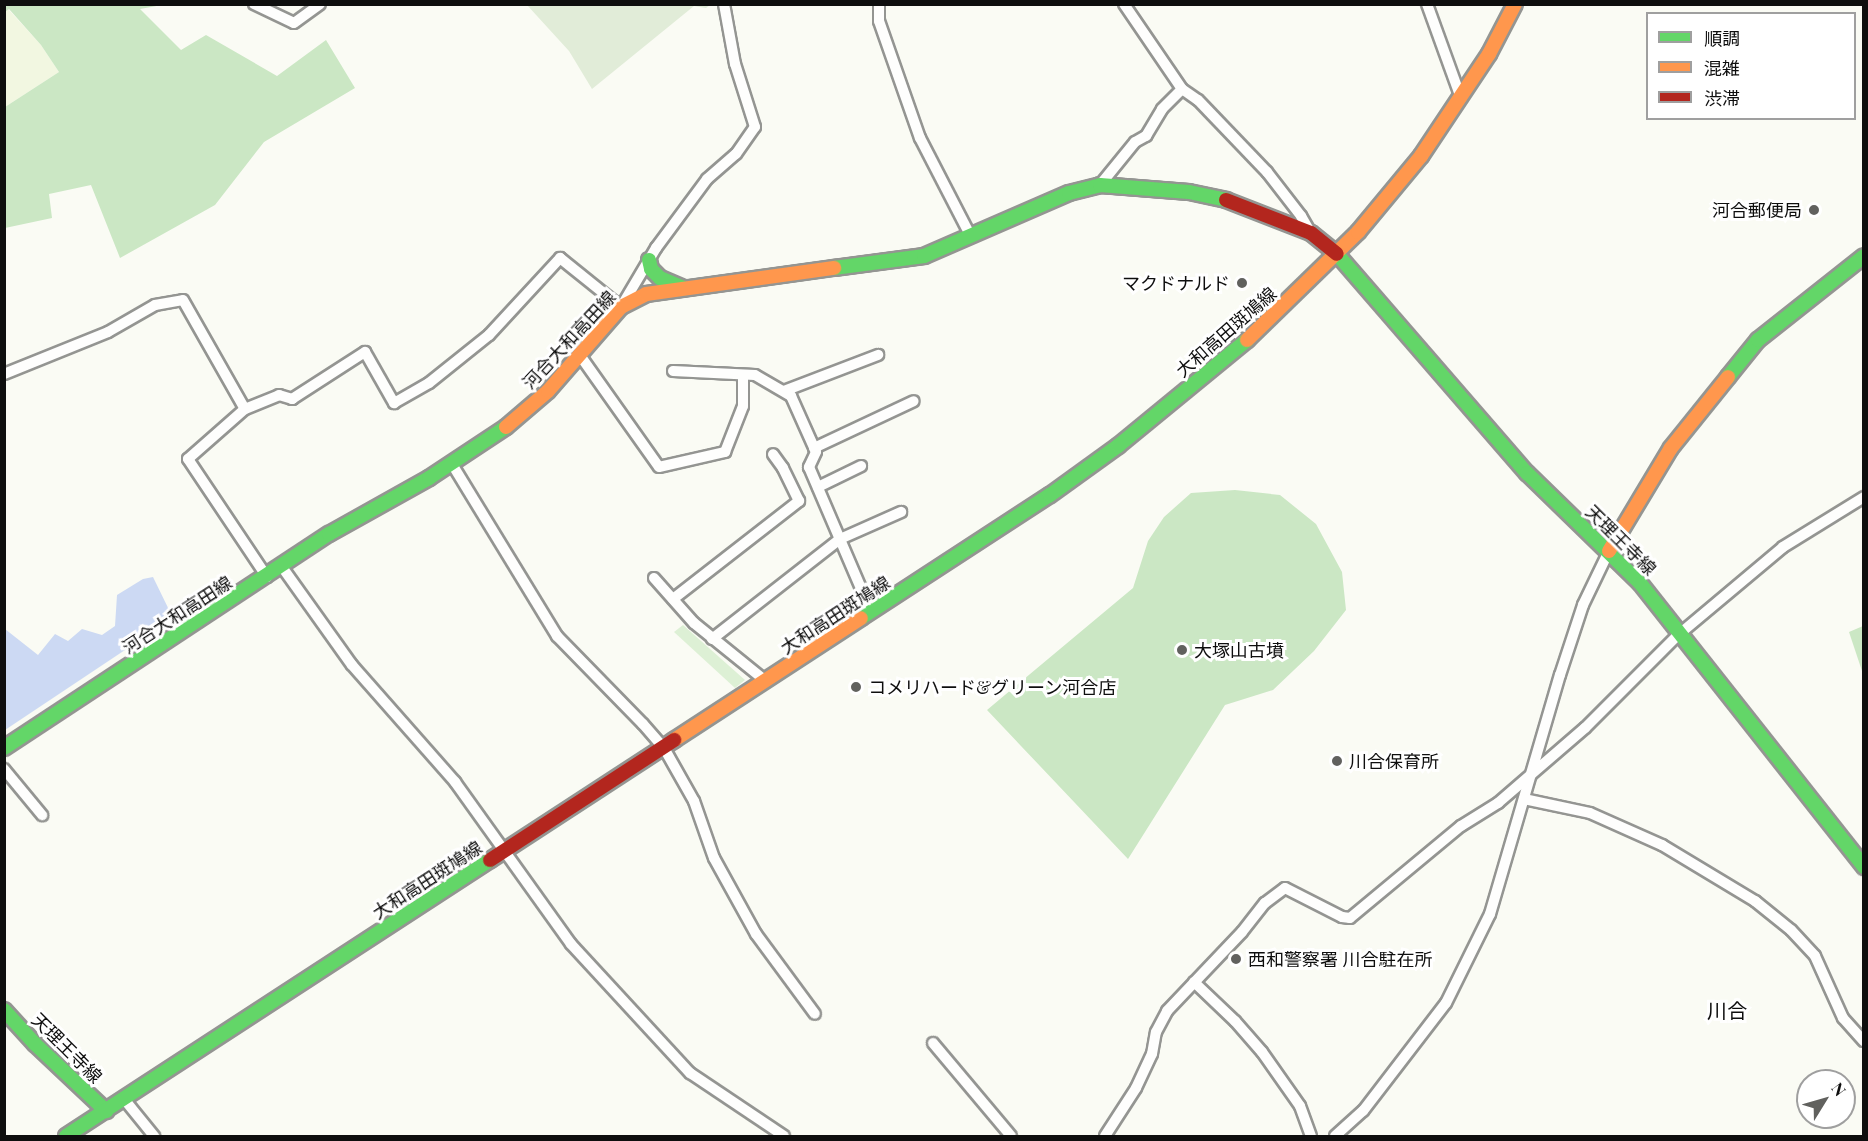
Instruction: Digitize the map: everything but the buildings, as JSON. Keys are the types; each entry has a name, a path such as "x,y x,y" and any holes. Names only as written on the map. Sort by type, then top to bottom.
{"main road":[{"name":"大和高田斑鳩線","path":"66,1137 1050,495 1118,446 1237,350 1337,254 1407,174 1461,98 1515,4"},
{"name":"河合大和高田線","path":"4,748 267,577 328,534 452,464 530,408 621,307 646,294 924,256 1069,193 1100,185 1120,185 1208,196 1233,202 1311,233 1337,254"},
{"name":"天理王寺線","path":"1337,254 1527,473 1640,583 1862,863"},
{"path":"1609,551 1671,448 1758,340 1863,256"},
{"path":"649,260 651,269 660,278 684,288"},
{"name":"天理王寺線","path":"4,1010 35,1044 106,1111"}],"street":[{"path":"254,4 294,23 320,4"},
{"path":"267,577 188,459 245,409 279,395 292,399 365,352 394,403 429,383 489,335 560,258 621,307 649,260 706,179 736,154 755,127 735,64 724,4"},
{"path":"879,4 879,21 920,138 971,237"},
{"path":"1124,4 1182,89 1198,100 1267,172 1301,216 1311,233"},
{"path":"1427,4 1461,98"},
{"path":"1100,185 1135,142 1146,136 1162,109 1182,89"},
{"path":"4,374 108,332 155,305 183,300 245,409"},
{"path":"579,354 659,467 725,452 743,406 743,375"},
{"path":"784,392 878,355"},
{"path":"673,371 755,375 791,396 816,452 809,466 871,612"},
{"path":"814,448 914,401"},
{"path":"673,599 799,501 783,468 773,454"},
{"path":"452,464 557,636 664,748 694,801 714,858 756,934 815,1014"},
{"path":"818,487 861,466"},
{"path":"1105,1137 1136,1088 1152,1054 1156,1032 1167,1011 1242,932 1265,903 1285,888 1342,917 1350,918 1461,826 1498,803 1532,774 1585,728 1680,633 1783,547 1863,497"},
{"path":"712,639 840,539 902,512"},
{"path":"1335,1137 1363,1112 1446,1003 1490,914 1560,675 1583,605 1609,551"},
{"path":"282,567 352,665 440,764 506,851 571,944 690,1073 784,1137"},
{"path":"654,578 712,639 766,681"},
{"path":"4,769 42,815"},
{"path":"1524,799 1590,813 1662,845 1755,901 1791,930 1815,956 1842,1018 1863,1041"},
{"path":"1194,982 1235,1021 1262,1052 1300,1106 1311,1137"},
{"path":"933,1043 1011,1137"},
{"path":"124,1099 154,1137"}],"green space":[{"path":"5,4 162,5 140,9 181,50 206,35 277,76 326,40 355,88 264,142 215,205 120,258 91,185 49,194 52,218 5,228 5,107 59,72 41,45 9,9 5,12"},
{"path":"527,5 710,5 706,8 694,6 592,89 569,51"},
{"path":"8,9 41,45 59,72 5,107 4,12"},
{"path":"1235,490 1280,495 1316,524 1342,572 1346,610 1314,651 1273,690 1225,705 1128,859 987,710 1133,588 1148,541 1164,517 1191,493"},
{"path":"683,625 745,680 735,688 674,632"},
{"path":"1863,626 1863,674 1849,632"}],"water":[{"path":"153,577 173,618 5,730 5,629 38,655 55,634 68,641 82,629 102,635 115,626 117,595 143,579"}],"traffic: fast":[{"path":"834,268 924,256 1069,193 1100,185 1189,192 1226,200"},
{"path":"1337,254 1527,473 1640,583 1864,867"},
{"path":"1728,377 1758,340 1864,256"},
{"path":"649,260 651,269 660,278 684,288"},
{"path":"861,618 1050,495 1118,446 1247,340"},
{"path":"4,748 329,534 429,478 506,427"},
{"path":"66,1136 490,860"},
{"path":"4,1010 35,1044 106,1111"}],"traffic: slow":[{"path":"1247,340 1358,232 1421,156 1489,54 1515,4"},
{"path":"506,427 548,391 621,307 646,294 834,268"},
{"path":"1609,551 1671,448 1728,377"},
{"path":"674,740 861,618"}],"traffic: jam":[{"path":"1226,200 1311,233 1337,254"},
{"path":"490,860 674,740"}],"place":[{"name":"河合郵便局","path":"1814,210"},
{"name":"マクドナルド","path":"1242,283"},
{"name":"大塚山古墳","path":"1182,650"},
{"name":"コメリハード&グリーン河合店","path":"856,687"},
{"name":"川合保育所","path":"1337,761"},
{"name":"西和警察署 川合駐在所","path":"1236,959"}],"district":[{"name":"川合","path":"1727,1009"}]}
